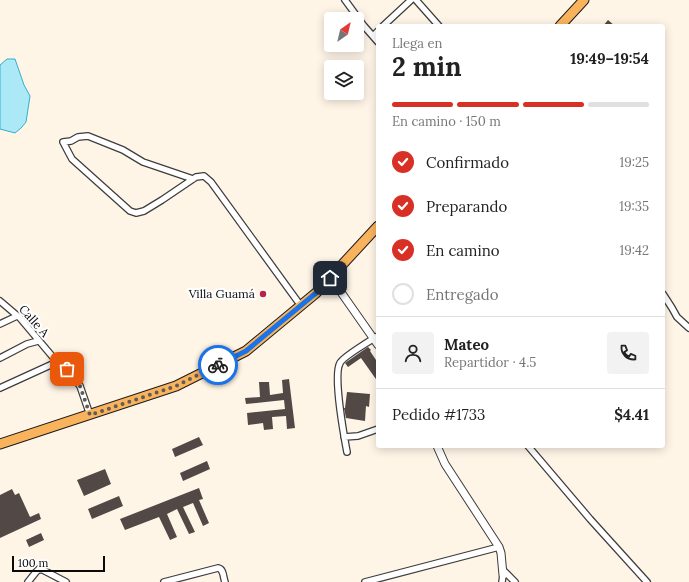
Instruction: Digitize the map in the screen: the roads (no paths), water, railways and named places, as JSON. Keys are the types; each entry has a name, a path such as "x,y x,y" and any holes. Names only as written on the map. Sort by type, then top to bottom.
{"main road":[{"path":"564,24 584,0"},
{"path":"0,444 176,386 246,351 316,293 376,228"}],"street":[{"path":"345,0 376,40"},
{"path":"385,24 411,0"},
{"path":"416,0 437,24"},
{"path":"373,36 376,33"},
{"path":"193,179 143,162 123,150 88,136 78,137 71,141 63,142 72,159 130,211 144,211 162,200 196,177 204,176 211,182 300,306"},
{"path":"330,278 376,337 340,362 337,372 347,452"},
{"path":"665,297 677,317 689,328"},
{"name":"Calle A","path":"0,301 20,318 57,362 67,369 80,386 90,415"},
{"path":"0,324 17,316"},
{"path":"0,358 27,344 38,341"},
{"path":"0,388 57,362"},
{"path":"344,437 358,436 376,431"},
{"path":"438,448 445,464 499,546 503,576 515,582"},
{"path":"530,448 590,520 647,582"},
{"path":"365,582 374,581 499,546"},
{"path":"164,582 218,568 222,571 225,582"},
{"path":"28,582 39,570 43,570 66,582"}],"water":[{"path":"7,59 15,59 24,85 30,96 26,122 15,133 0,129 0,65"}],"place":[{"name":"Villa Guamá","path":"263,294"}]}
